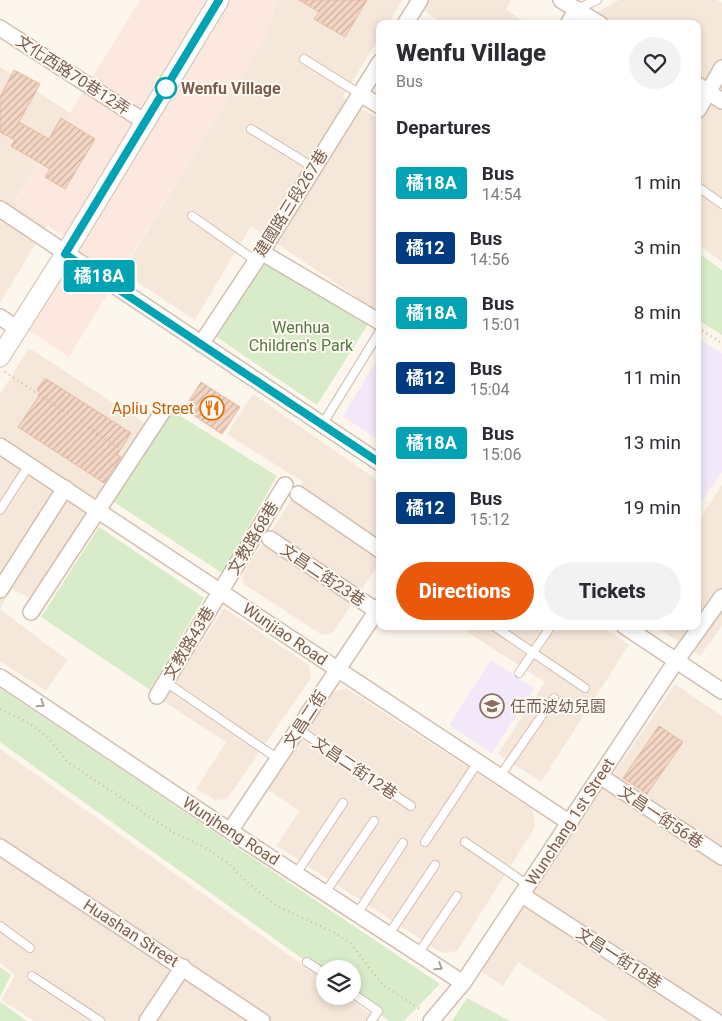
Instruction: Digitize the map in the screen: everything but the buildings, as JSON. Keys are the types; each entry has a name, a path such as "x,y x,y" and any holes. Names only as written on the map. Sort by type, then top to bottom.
{"street":[{"path":"0,357 65,254 219,0"},
{"path":"408,20 420,0"},
{"path":"561,0 594,20"},
{"path":"570,20 577,9"},
{"name":"文化西路70巷12弄","path":"0,28 145,122"},
{"name":"建國路三段267巷","path":"202,344 376,68"},
{"path":"722,68 703,88 722,100"},
{"path":"360,94 376,104"},
{"path":"0,209 376,460"},
{"path":"258,256 376,320"},
{"path":"0,317 18,329"},
{"path":"31,612 163,411"},
{"name":"Wunjiao Road","path":"0,446 570,822"},
{"name":"文教路68巷","path":"221,591 285,485"},
{"path":"0,590 66,488"},
{"path":"298,494 376,547"},
{"name":"文昌二街23巷","path":"270,539 376,607"},
{"name":"文教路43巷","path":"157,696 221,591"},
{"name":"Wunchang 1st Street","path":"701,626 722,597"},
{"name":"文昌二街","path":"230,831 376,611"},
{"path":"630,630 722,691"},
{"name":"Wunchang 1st Street","path":"429,1017 463,983 698,630"},
{"name":"Wunjheng Road","path":"0,677 230,831 463,983"},
{"name":"文昌一街56巷","path":"600,776 722,857"},
{"name":"Huashan Street","path":"0,846 262,1021"},
{"name":"文昌一街18巷","path":"525,890 716,1021"},
{"path":"147,1021 183,967"}],"lane":[{"path":"577,9 596,0"},
{"path":"304,59 360,94"},
{"path":"251,129 313,167"},
{"path":"701,189 722,204"},
{"path":"192,216 258,256"},
{"path":"322,425 376,337"},
{"path":"0,510 29,465"},
{"path":"500,630 585,688"},
{"path":"519,673 548,630"},
{"path":"166,682 278,759"},
{"path":"500,776 554,698"},
{"name":"文昌二街12巷","path":"298,729 411,806"},
{"path":"425,842 478,762"},
{"path":"296,874 343,803"},
{"path":"325,893 374,821"},
{"path":"465,842 525,890"},
{"path":"357,914 403,843"},
{"path":"389,934 435,865"},
{"path":"418,954 457,896"},
{"path":"0,926 30,948"},
{"path":"307,962 316,968"},
{"path":"32,976 100,1021"},
{"path":"361,999 378,1010 371,1021"}],"path":[{"path":"701,330 722,344"},
{"path":"0,368 133,457"},
{"path":"0,709 31,724 47,737 69,763 174,833 204,847 227,862 249,884 277,906 335,933 351,944 382,984 429,1017"}],"shaded area":[{"path":"140,0 277,1 263,41 69,357 24,327 75,244 14,203"},
{"path":"275,0 402,0 390,20 376,20 376,43 343,97 376,118 376,306 374,309 251,226 195,320 122,272 263,41 277,2"},
{"path":"407,0 511,0 506,9 521,20 438,20"},
{"path":"619,0 717,0 722,3 722,262 701,246 701,20 583,20"},
{"path":"0,67 70,113 14,202 47,225 0,303"},
{"path":"701,340 722,353 722,472 701,503"},
{"path":"29,348 146,424 32,599 12,589 0,609 0,394"},
{"path":"376,362 376,438 343,416"},
{"path":"253,394 376,479 376,568 333,632 322,635 244,584 242,575 303,482 227,434"},
{"path":"722,485 722,626 700,656 661,630 701,630 701,516"},
{"path":"224,608 309,665 311,678 227,799 215,800 196,789 226,742 163,701"},
{"path":"0,609 67,660 46,691 0,661"},
{"path":"464,630 607,630 629,645 541,782 498,754 545,682"},
{"name":"任而波幼兒園","path":"491,660 534,688 492,753 449,725"},
{"path":"675,684 722,716 722,1021 608,1021 518,962 503,986 479,970"},
{"path":"346,688 533,810 535,827 457,951 442,953 277,846 299,811 267,789 333,692"},
{"path":"0,749 316,975 316,1005 359,1005 381,1021 34,1021 1,1000 15,975 0,963"}],"green space":[{"path":"701,255 722,270 722,335 701,322"},
{"name":"Wenhua Children's Park","path":"261,257 370,321 317,405 212,334"},
{"path":"171,410 277,476 222,573 111,500"},
{"path":"99,527 204,598 150,690 41,617"},
{"path":"0,688 440,984 404,1021 389,1021 361,1001 361,960 316,960 316,969 0,742"},
{"path":"0,967 11,975 0,997"},
{"path":"467,998 510,1021 452,1021"},
{"path":"0,1002 27,1021 0,1021"}],"bus line":[{"name":"橘18A","path":"219,0 65,254 376,460"}],"place":[{"name":"Wenfu Village","path":"166,88"},
{"name":"Apliu Street","path":"212,408"},
{"name":"任而波幼兒園","path":"492,706"}]}
